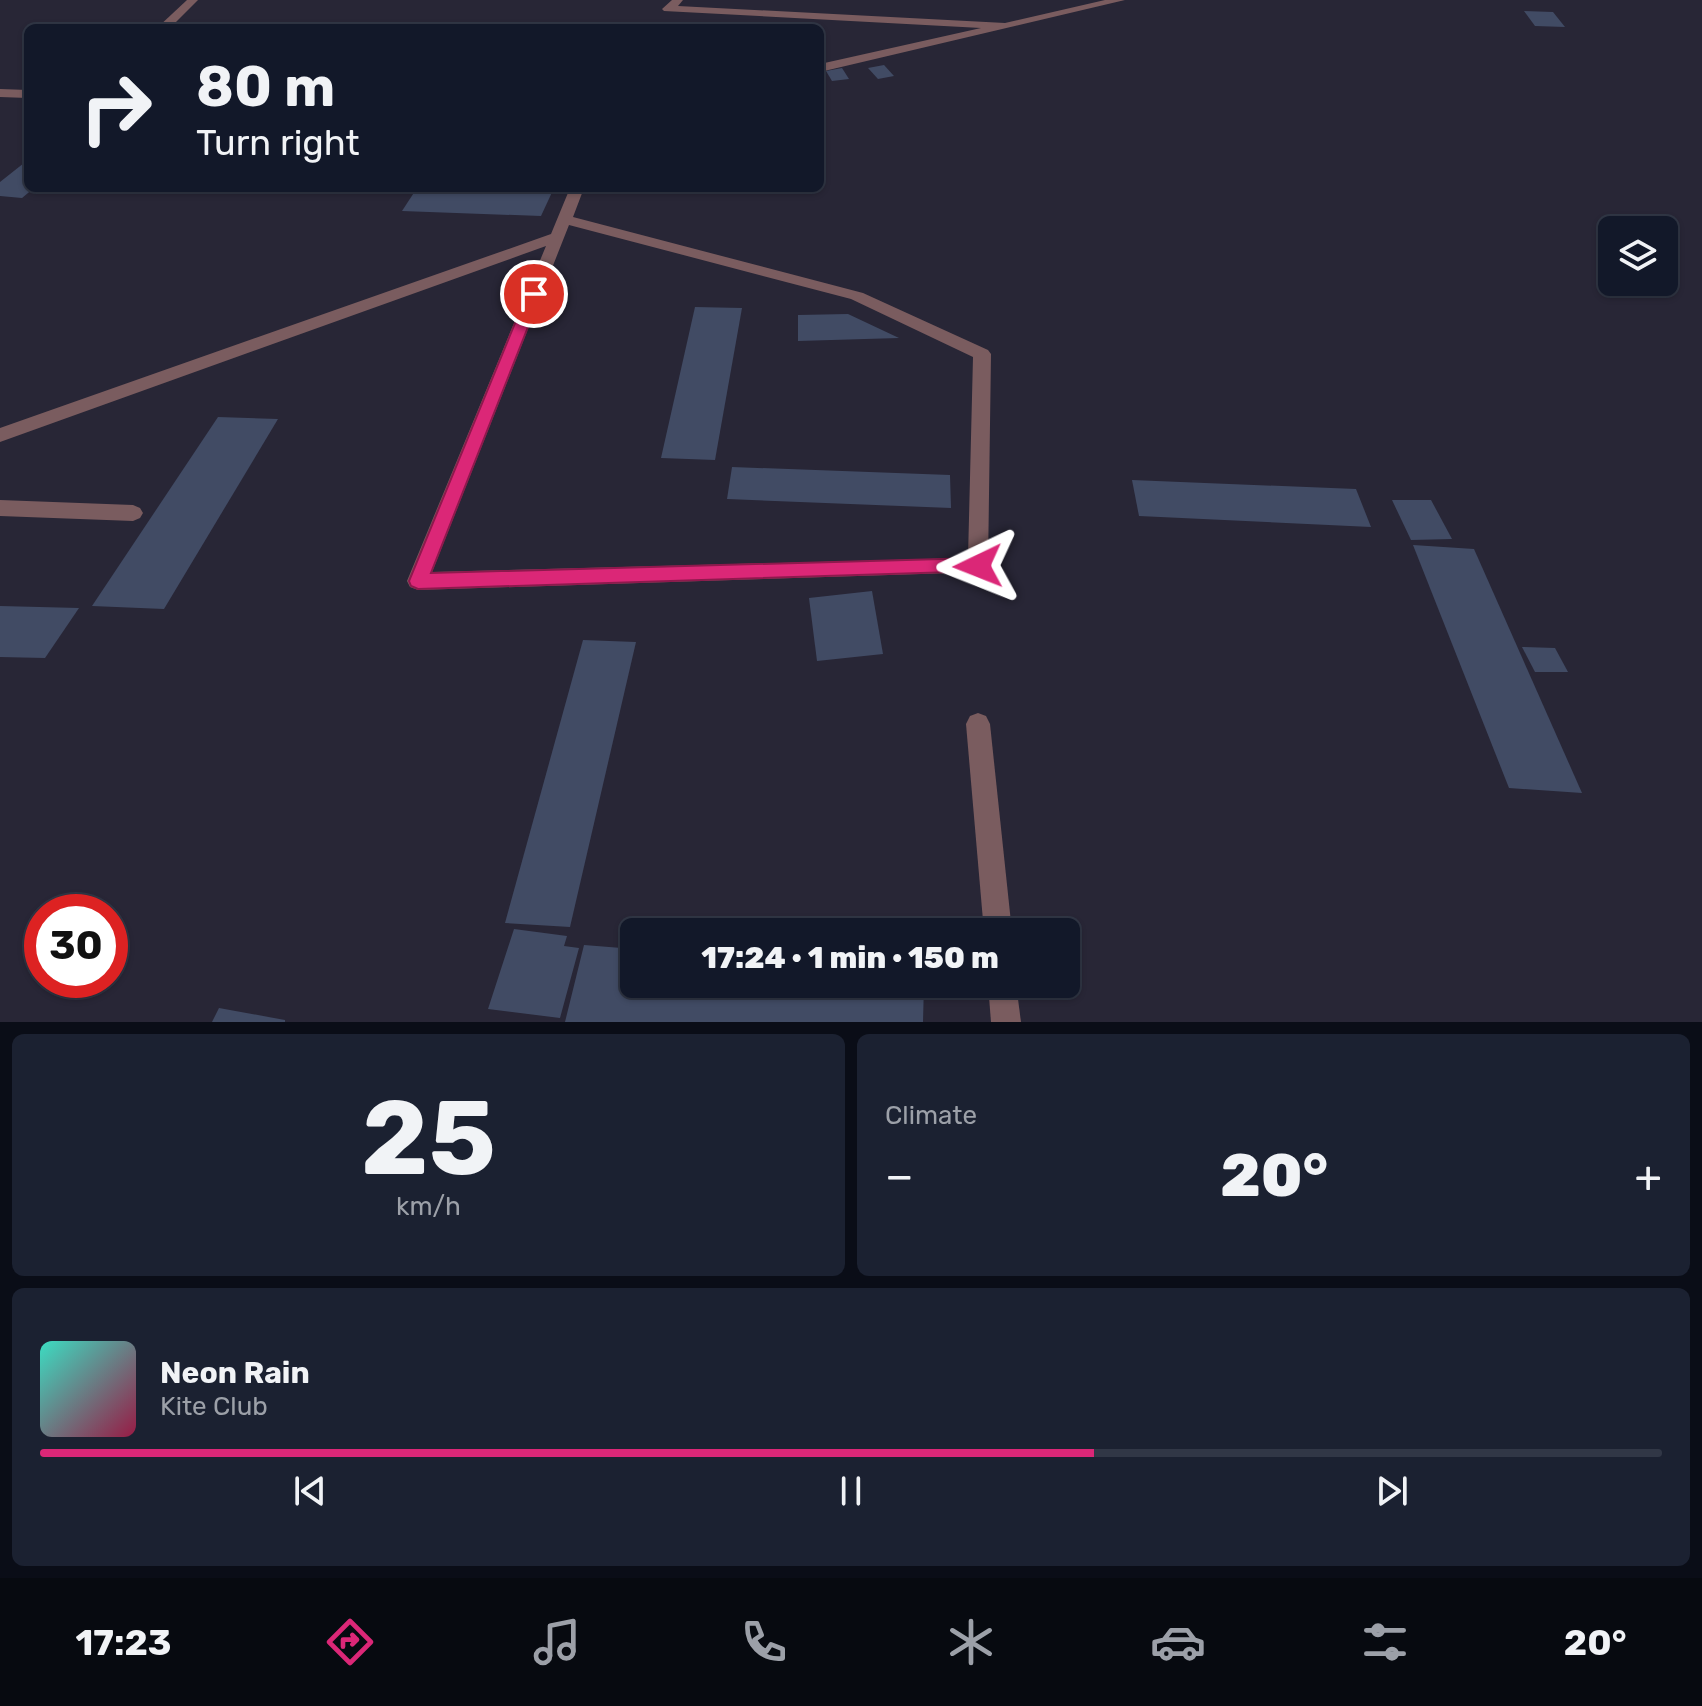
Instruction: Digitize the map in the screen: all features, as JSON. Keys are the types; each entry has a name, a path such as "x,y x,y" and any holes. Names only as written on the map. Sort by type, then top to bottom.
{"street":[{"path":"167,24 193,0"},
{"path":"678,0 668,9 1005,26"},
{"path":"824,67 1120,0"},
{"path":"0,93 24,94"},
{"path":"0,435 560,228 857,296 982,354 978,566 418,581 560,228 575,192"},
{"path":"0,508 133,513"},
{"path":"978,724 997,918"},
{"path":"1003,998 1006,1022"}],"shaded area":[{"path":"0,0 1702,0 1702,1022 0,1022"}],"building":[{"path":"1524,11 1553,12 1565,27 1535,26"},
{"path":"884,65 894,76 878,79 868,68"},
{"path":"842,68 849,79 832,81 826,71"},
{"path":"24,163 24,192 29,192 22,198 0,196 0,182"},
{"path":"414,192 552,192 541,216 402,211"},
{"path":"695,307 742,308 715,460 661,458"},
{"path":"848,314 899,338 798,341 798,315"},
{"path":"218,417 278,419 164,609 92,606"},
{"path":"732,467 950,475 951,508 727,499"},
{"path":"1132,480 1356,489 1371,527 1139,516"},
{"path":"1392,500 1431,500 1452,539 1411,540"},
{"path":"1413,545 1474,549 1582,793 1509,788"},
{"path":"872,591 883,654 817,661 809,598"},
{"path":"0,606 79,608 45,658 0,657"},
{"path":"583,640 636,642 570,927 505,923"},
{"path":"1522,647 1555,648 1568,672 1535,672"},
{"path":"514,929 567,936 564,946 579,948 560,1018 488,1009"},
{"path":"584,945 620,948 620,998 924,998 923,1022 565,1022"},
{"path":"219,1008 285,1020 285,1022 212,1022"}],"route":[{"path":"534,294 418,581 978,566"}]}
